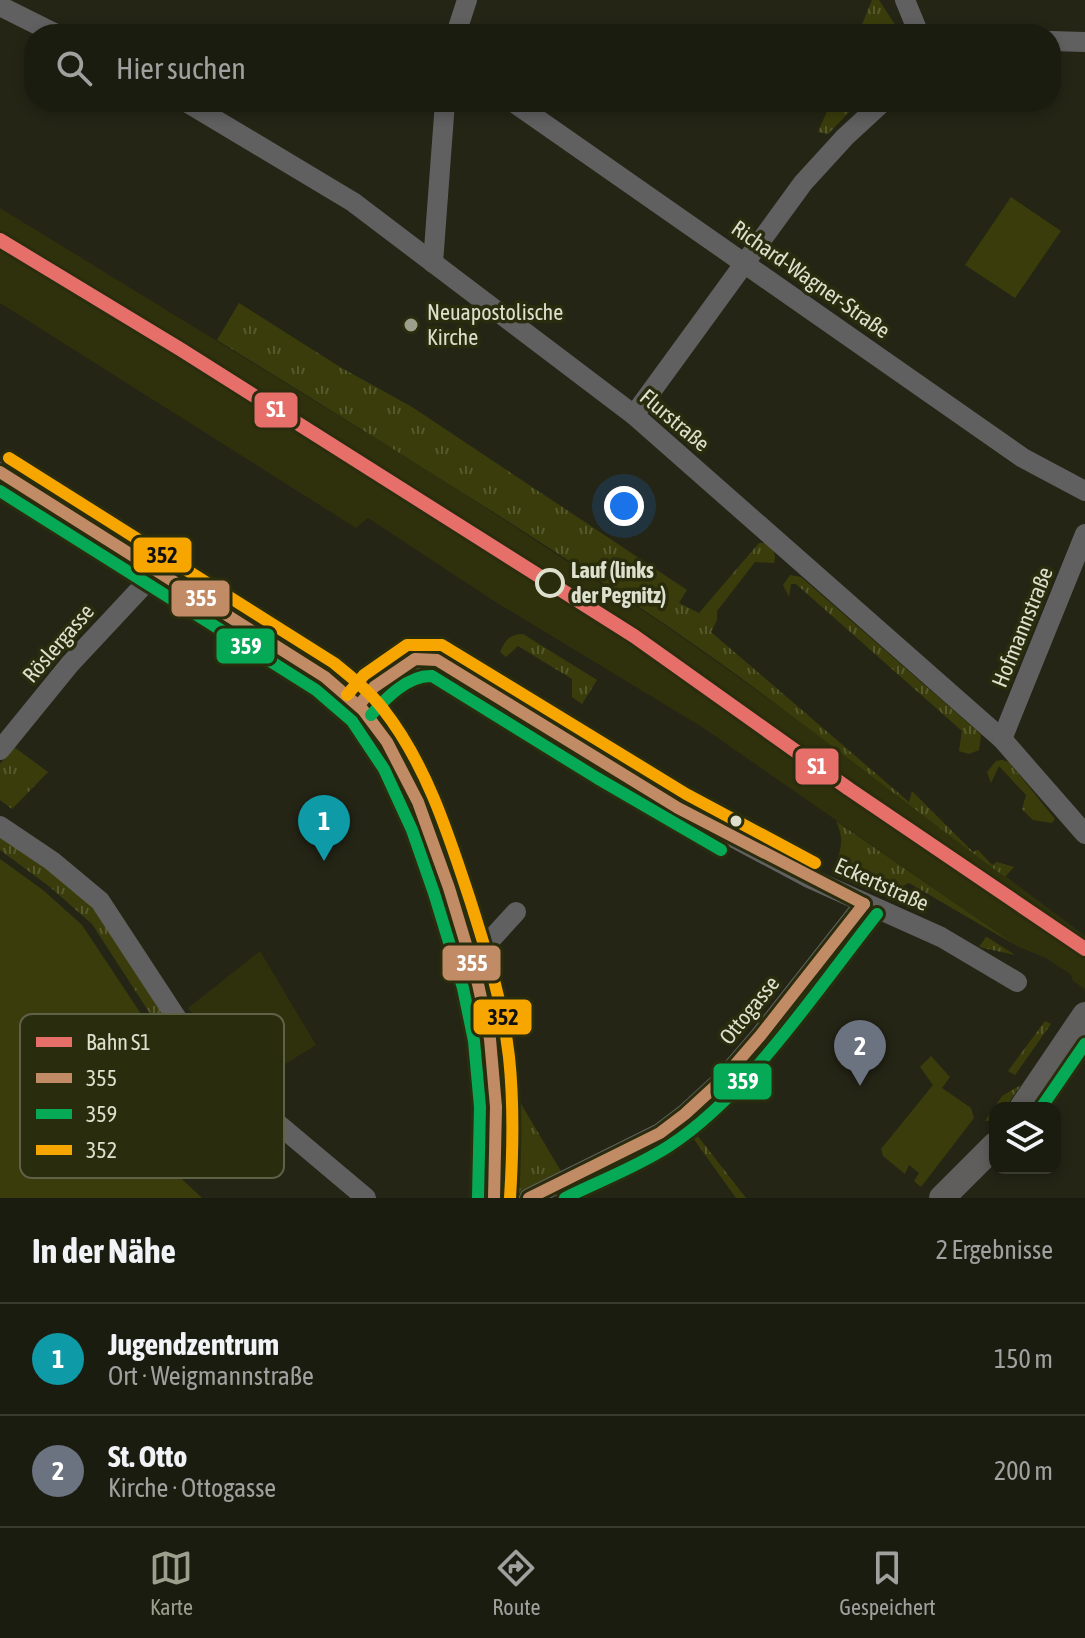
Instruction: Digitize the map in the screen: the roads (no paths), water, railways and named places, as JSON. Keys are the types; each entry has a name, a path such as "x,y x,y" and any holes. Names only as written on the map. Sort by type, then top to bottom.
{"main road":[{"path":"1026,1102 1085,1015"},
{"path":"942,1198 989,1152"},
{"path":"968,1198 973,1181 989,1156"}],"street":[{"path":"459,24 467,0"},
{"path":"905,0 915,24"},
{"path":"0,6 36,24"},
{"path":"1061,41 1085,42"},
{"name":"Flurstraße","path":"203,112 353,202 634,415 1002,739 1085,834"},
{"path":"433,263 444,112"},
{"name":"Richard-Wagner-Straße","path":"528,112 1023,458 1085,491"},
{"path":"634,415 803,183 872,112"},
{"path":"0,472 325,677 359,705 382,735 433,838 487,1017 495,1079 497,1153 494,1198"},
{"name":"Hofmannstraße","path":"1002,739 1085,534"},
{"name":"Röslergasse","path":"0,750 70,664 156,572"},
{"name":"Eckertstraße","path":"359,705 374,687 404,665 415,659 437,660 690,814 864,904 941,937 1017,982"},
{"path":"0,826 52,861 100,901 174,1014"},
{"name":"Ottogasse","path":"529,1198 660,1133 685,1114 722,1080 760,1036 864,904"},
{"path":"471,956 484,947 516,912"},
{"path":"284,1129 366,1198"}],"rail line":[{"name":"S1","path":"0,240 180,349 634,636 849,789 1085,949"}],"place":[{"name":"Neuapostolische Kirche","path":"411,325"},
{"name":"Lauf (links der Pegnitz)","path":"550,583"},
{"name":"Jugendzentrum","path":"324,861"},
{"name":"St. Otto","path":"860,1086"}]}
